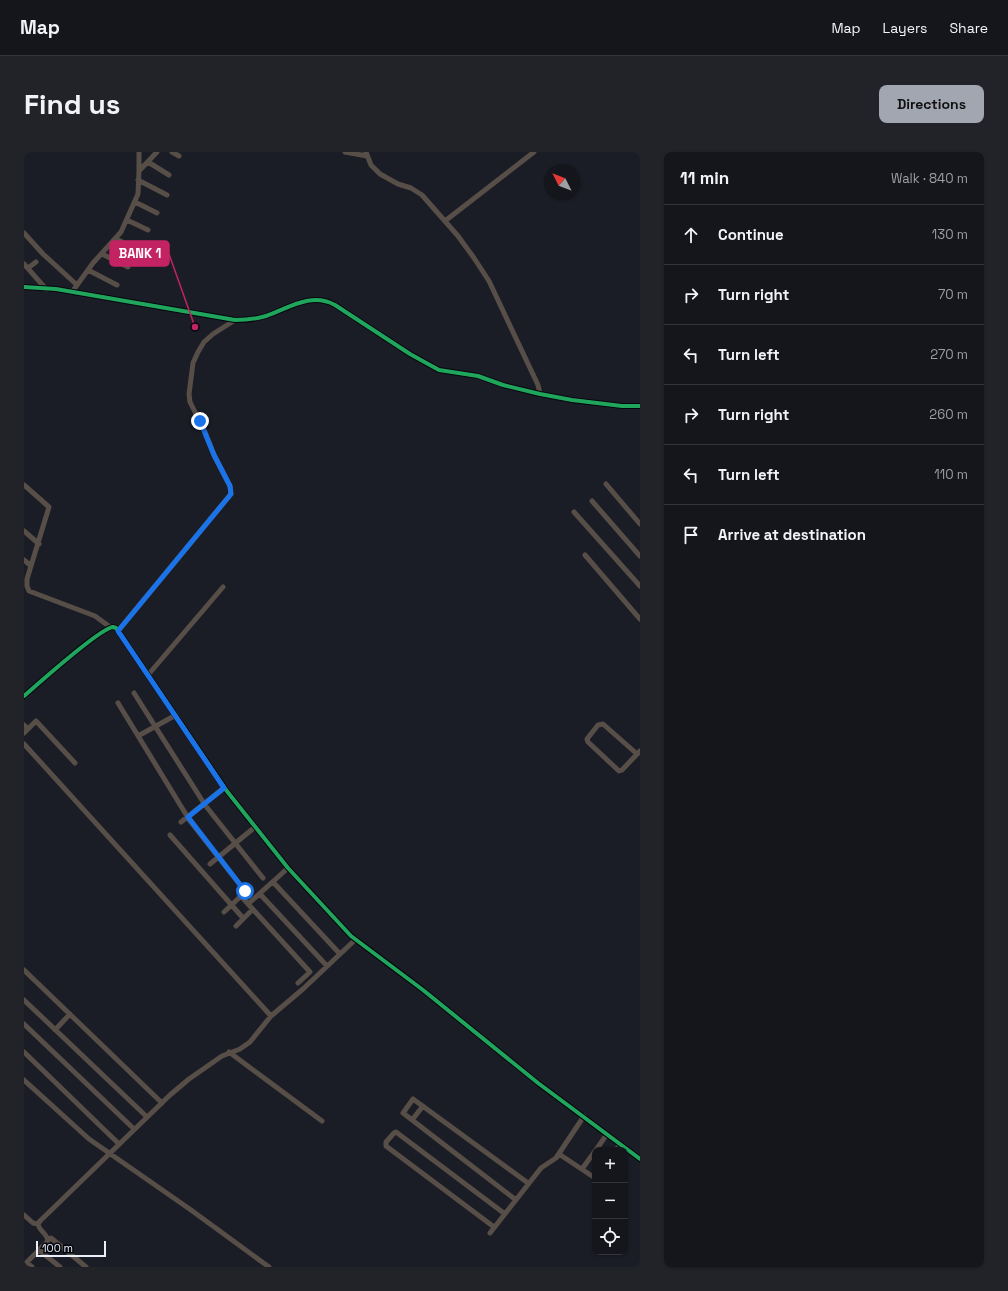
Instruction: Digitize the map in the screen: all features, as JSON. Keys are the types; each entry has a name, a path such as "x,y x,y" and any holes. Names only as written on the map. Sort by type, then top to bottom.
{"street":[{"path":"72,292 88,270 121,232 138,194 139,152"},
{"path":"139,171 157,152"},
{"path":"172,152 179,156"},
{"path":"345,152 366,154 371,165 380,174 422,195 445,221 474,258 488,281 538,385 540,394"},
{"path":"445,221 534,152"},
{"path":"148,162 169,175"},
{"path":"138,180 167,195"},
{"path":"135,202 157,213"},
{"path":"126,220 148,230"},
{"path":"24,233 43,254 77,285"},
{"path":"116,239 137,249"},
{"path":"102,254 128,267"},
{"path":"36,262 26,266 46,289"},
{"path":"88,270 117,285"},
{"path":"24,287 56,289 116,298 178,311 235,320 264,317 296,304 312,300 328,302 410,354 439,370 478,376 503,385 540,394 601,404 640,406"},
{"path":"118,631 231,494 230,486 190,402 189,394 193,363 204,342 213,334 235,320"},
{"path":"606,484 640,524"},
{"path":"24,485 49,508 27,579 29,591 95,616 118,631 224,788 288,868 313,896 356,939 538,1083 640,1159"},
{"path":"592,501 640,556"},
{"path":"574,512 640,586"},
{"path":"24,532 39,544"},
{"path":"585,555 640,619"},
{"path":"24,560 31,566"},
{"path":"148,675 223,587"},
{"path":"24,696 82,647 110,627"},
{"path":"134,693 204,804 263,878"},
{"path":"118,703 188,817 245,891"},
{"path":"138,736 176,715"},
{"path":"25,729 36,721 76,763"},
{"path":"602,724 638,753 622,770 619,771 588,742 587,739 598,725 602,724"},
{"path":"24,744 271,1016"},
{"path":"180,822 224,788"},
{"path":"210,864 256,827"},
{"path":"170,835 243,918"},
{"path":"248,904 288,868"},
{"path":"273,882 340,954"},
{"path":"260,894 327,966"},
{"path":"224,912 241,896 310,972 298,983"},
{"path":"236,926 253,909"},
{"path":"38,1224 162,1103 189,1079 222,1056 240,1049 250,1042 271,1016 356,939"},
{"path":"24,970 162,1103"},
{"path":"24,1000 147,1117"},
{"path":"55,1030 70,1014"},
{"path":"24,1024 134,1129"},
{"path":"24,1052 119,1144"},
{"path":"229,1052 322,1121"},
{"path":"24,1080 88,1139 191,1210 269,1267"},
{"path":"516,1200 402,1113 413,1099 528,1184"},
{"path":"412,1120 423,1106"},
{"path":"490,1233 543,1165 553,1161 559,1154 584,1116"},
{"path":"494,1227 386,1146 386,1142 396,1132 505,1214"},
{"path":"597,1147 607,1134"},
{"path":"559,1154 592,1176"},
{"path":"582,1169 592,1154"},
{"path":"24,1215 33,1223 38,1224"},
{"path":"38,1224 38,1227 48,1239 51,1238 86,1267"},
{"path":"32,1267 25,1263 40,1250 48,1239"},
{"path":"40,1250 60,1267"}],"cycle path":[{"path":"24,287 56,289 235,320 262,317 309,301 326,301 335,305 410,354 439,370 478,376 503,385 572,400 622,406 640,406"},
{"path":"24,696 69,657 96,637 106,630 113,627 116,628 226,790 288,868 351,936 423,990 538,1083 640,1159"}],"place":[{"name":"BANK 1","path":"195,327"}],"route":[{"path":"200,421 214,455 230,486 230,497 118,631 224,788 188,817 245,891"}]}
